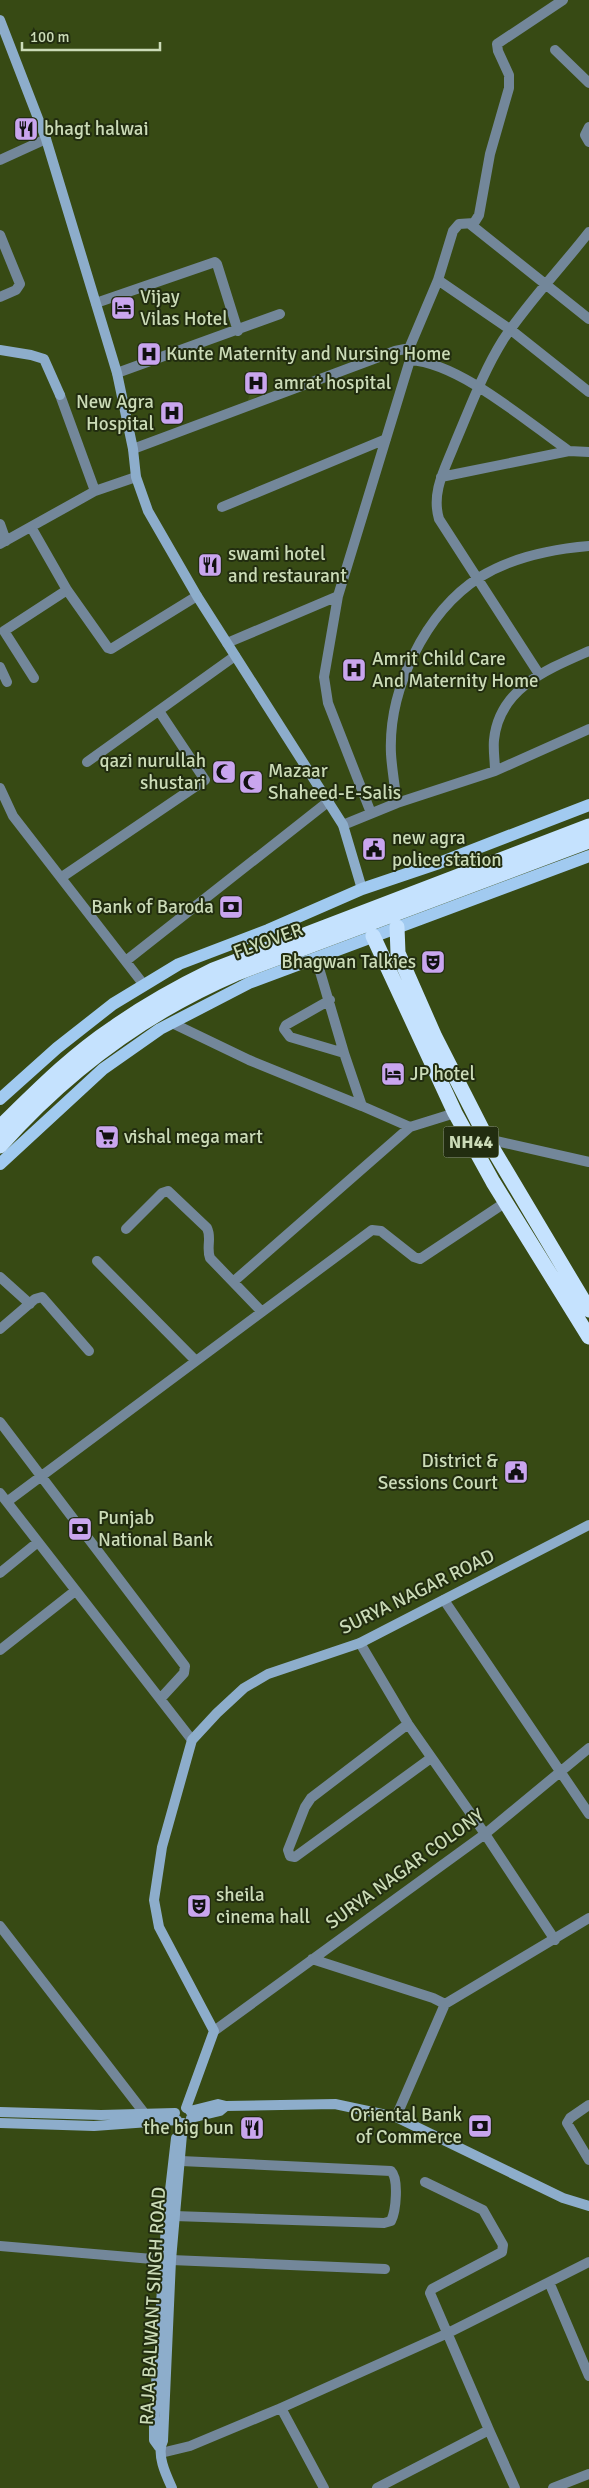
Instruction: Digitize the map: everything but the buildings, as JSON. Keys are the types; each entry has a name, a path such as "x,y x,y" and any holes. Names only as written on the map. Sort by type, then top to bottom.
{"highway":[{"name":"FLYOVER","path":"3,1137 86,1048 120,1023 182,985 213,970 589,826"},
{"name":"FLYOVER","path":"3,1137 52,1093 106,1049 182,1000 235,974 589,841"},
{"name":"NH44","path":"397,927 398,954 417,999 487,1139 589,1310"},
{"name":"NH44","path":"373,936 456,1114 506,1202 589,1337"}],"main road":[{"path":"4,1095 57,1048 113,1004 179,964 268,930 362,889 589,805"},
{"path":"0,1164 104,1069 172,1023 249,983 589,856"},
{"path":"412,872 428,915"},
{"path":"321,907 335,951"}],"street":[{"path":"371,813 325,690 324,677 338,596 386,439 409,355 438,280 453,231 459,224 470,224 476,221 479,215 490,154 509,88 509,75 498,51 497,44 563,0"},
{"path":"0,20 46,139 96,303 117,373 133,449 136,477 148,511 197,596 330,801 343,825 362,889"},
{"path":"555,50 589,83"},
{"path":"589,128 585,135 589,142"},
{"path":"0,160 46,139"},
{"path":"470,224 589,319"},
{"path":"0,235 20,284 16,290 0,297"},
{"path":"539,674 439,519 435,498 441,478 478,387 510,330 587,238"},
{"path":"96,303 215,262 218,264 238,331"},
{"path":"438,280 510,330 589,392"},
{"path":"117,373 238,331 280,314"},
{"path":"133,449 403,349 409,355 446,367 478,387 569,452"},
{"path":"0,350 30,354 44,359 60,395 95,491"},
{"path":"222,507 386,439"},
{"path":"441,478 569,452 589,452"},
{"path":"0,524 3,542 95,491 136,477"},
{"path":"31,527 67,590 110,649 197,596"},
{"path":"397,803 391,754 394,710 403,676 413,655 440,616 478,578 513,563 556,551 589,546"},
{"path":"34,678 4,631 67,590"},
{"path":"227,643 338,596"},
{"path":"495,771 494,742 503,709 513,696 539,674 589,651"},
{"path":"87,762 235,656"},
{"path":"0,667 7,682"},
{"path":"62,877 205,780 159,712"},
{"path":"343,825 397,803 495,771 589,729"},
{"path":"0,788 3,804 127,960 144,985"},
{"path":"127,960 330,801"},
{"path":"316,958 362,1106"},
{"path":"330,1000 294,1019 286,1025 284,1031 290,1037 344,1053"},
{"path":"172,1023 249,1060 362,1106 410,1128"},
{"path":"232,1282 410,1128 456,1114"},
{"path":"487,1139 589,1162"},
{"path":"126,1229 162,1193 168,1191 207,1228 210,1234 208,1250 210,1258 261,1311"},
{"path":"8,1501 372,1230 381,1231 414,1257 420,1259 506,1202"},
{"path":"97,1261 196,1361"},
{"path":"0,1277 30,1304"},
{"path":"0,1329 40,1297 44,1299 89,1351"},
{"path":"0,1422 185,1666 184,1673 161,1698"},
{"path":"0,1493 192,1740"},
{"name":"SURYA NAGAR ROAD","path":"214,2031 159,1927 154,1900 162,1847 192,1740 217,1713 257,1680 278,1669 360,1643 589,1525"},
{"path":"0,1573 38,1542"},
{"path":"0,1650 75,1591"},
{"path":"444,1600 559,1773 589,1814"},
{"path":"360,1643 408,1724 555,1940"},
{"path":"408,1724 311,1798 304,1807 288,1850 290,1856 295,1857 431,1758"},
{"name":"SURYA NAGAR COLONY","path":"214,2031 484,1834 589,1748"},
{"path":"396,2117 444,2004 555,1940 589,1918"},
{"path":"0,1926 145,2114"},
{"path":"312,1959 433,1998 444,2004"},
{"path":"167,2260 169,2190 183,2116 214,2031"},
{"path":"0,2122 94,2126 183,2116 218,2104 226,2106 316,2103 353,2107 396,2117 563,2198 589,2206"},
{"path":"589,2105 570,2118 567,2123 589,2160"},
{"path":"0,2112 183,2116"},
{"name":"RAJA BALWANT SINGH ROAD","path":"172,2488 160,2450 154,2440 154,2416 167,2260 181,2161 183,2116"},
{"path":"174,2216 387,2223 391,2221 393,2215 396,2177 391,2171 181,2161"},
{"path":"425,2182 483,2210 503,2245 502,2252 432,2289 430,2296 515,2488"},
{"path":"0,2246 167,2260 385,2269"},
{"path":"160,2450 190,2446 281,2408 448,2333 589,2262"},
{"path":"549,2282 589,2376"},
{"path":"281,2408 324,2488"},
{"path":"377,2488 490,2430"},
{"path":"553,2488 589,2474"}],"shaded area":[{"name":"amrat hospital","path":"246,370 261,376 267,389 247,403 251,391"}],"place":[{"name":"bhagt halwai","path":"26,129"},
{"name":"Vijay Vilas Hotel","path":"123,308"},
{"name":"Kunte Maternity and Nursing Home","path":"149,354"},
{"name":"amrat hospital","path":"256,383"},
{"name":"New Agra Hospital","path":"172,413"},
{"name":"swami hotel and restaurant","path":"210,565"},
{"name":"Amrit Child Care And Maternity Home","path":"354,670"},
{"name":"qazi nurullah shustari","path":"224,772"},
{"name":"Mazaar Shaheed-E-Salis","path":"251,782"},
{"name":"new agra police station","path":"374,849"},
{"name":"Bank of Baroda","path":"231,907"},
{"name":"Bhagwan Talkies","path":"433,962"},
{"name":"JP hotel","path":"393,1074"},
{"name":"vishal mega mart","path":"107,1137"},
{"name":"District & Sessions Court","path":"516,1472"},
{"name":"Punjab National Bank","path":"80,1529"},
{"name":"sheila cinema hall","path":"199,1906"},
{"name":"Oriental Bank of Commerce","path":"480,2126"},
{"name":"the big bun","path":"252,2128"}]}
